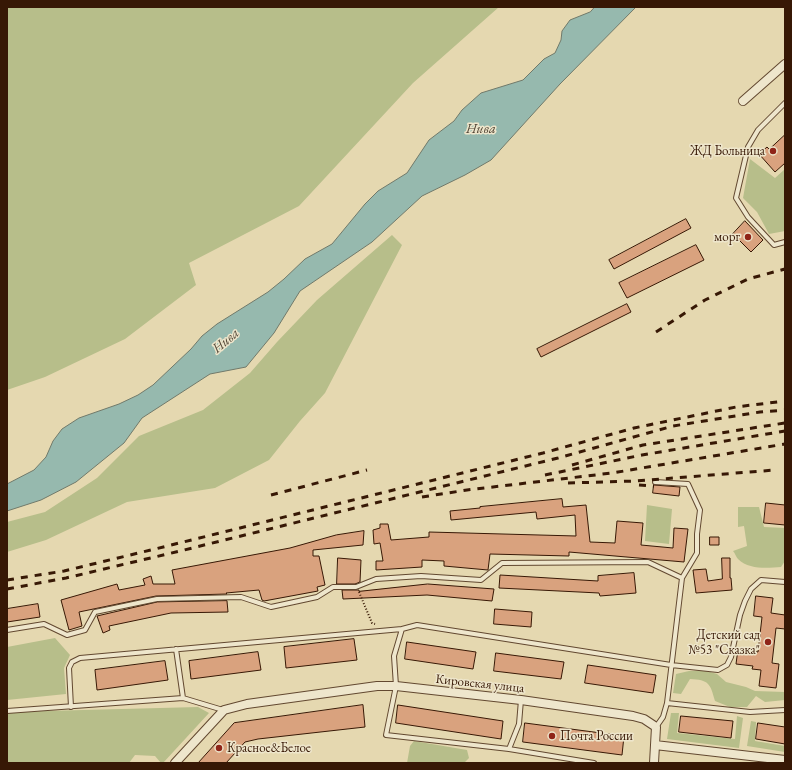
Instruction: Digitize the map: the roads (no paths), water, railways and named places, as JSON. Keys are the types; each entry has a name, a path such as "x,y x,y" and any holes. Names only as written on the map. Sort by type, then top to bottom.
{"street":[{"path":"743,101 785,64"},
{"name":"Кировская улица","path":"224,710 247,704 374,686 396,686 521,700 633,716 644,719 656,727"},
{"path":"175,763 224,710"},
{"path":"654,763 656,727"},
{"path":"655,744 785,760"}],"lane":[{"path":"785,103 758,130 748,146 736,198 748,217 774,245 785,242"},
{"path":"655,482 688,484 700,510 697,534 697,553 682,578 667,703 663,717 656,727"},
{"path":"7,630 44,624 67,635 85,630 95,612 157,599 241,597 271,607 317,597 333,587 356,587 376,579 421,576 481,580 502,563 572,564 648,562 682,578"},
{"path":"71,707 69,668 72,662 80,658 402,629 417,625 671,665 718,670 727,665 731,658 740,615 751,589 761,580 785,582"},
{"path":"402,629 394,656 396,686 386,735 510,749 594,763"},
{"path":"176,649 183,698"},
{"path":"7,711 183,698 224,710"},
{"path":"510,749 519,724 521,700"},
{"path":"667,703 750,712 785,710"}],"water":[{"name":"Нива","path":"595,7 636,7 560,84 491,160 465,175 422,196 372,242 300,291 274,333 246,367 210,374 142,418 124,443 76,482 41,500 7,511 7,484 34,470 46,457 53,441 62,429 79,418 119,404 138,395 153,385 191,349 202,336 217,324 268,292 305,259 332,244 365,204 378,191 407,173 429,140 454,121 462,110 481,93 523,80 544,59 555,53 561,40 562,31 570,20 590,12"}],"railway":[{"path":"656,332 705,300 748,279 785,269"},
{"path":"7,580 64,571 155,549 543,453 634,428 736,407 785,401"},
{"path":"7,589 66,578 180,551 558,458 673,426 760,412 785,410"},
{"path":"572,465 643,445 785,423"},
{"path":"545,475 642,455 785,431"},
{"path":"422,497 467,490 612,473 785,444"},
{"path":"271,495 367,470"},
{"path":"568,483 636,481 775,470"},
{"path":"639,485 654,486"}],"place":[{"name":"ЖД Больница","path":"773,151"},
{"name":"морг","path":"748,237"},
{"name":"Детский сад №53 \"Сказка\"","path":"768,642"},
{"name":"Почта России","path":"552,736"},
{"name":"Красное&Белое","path":"219,748"}]}
